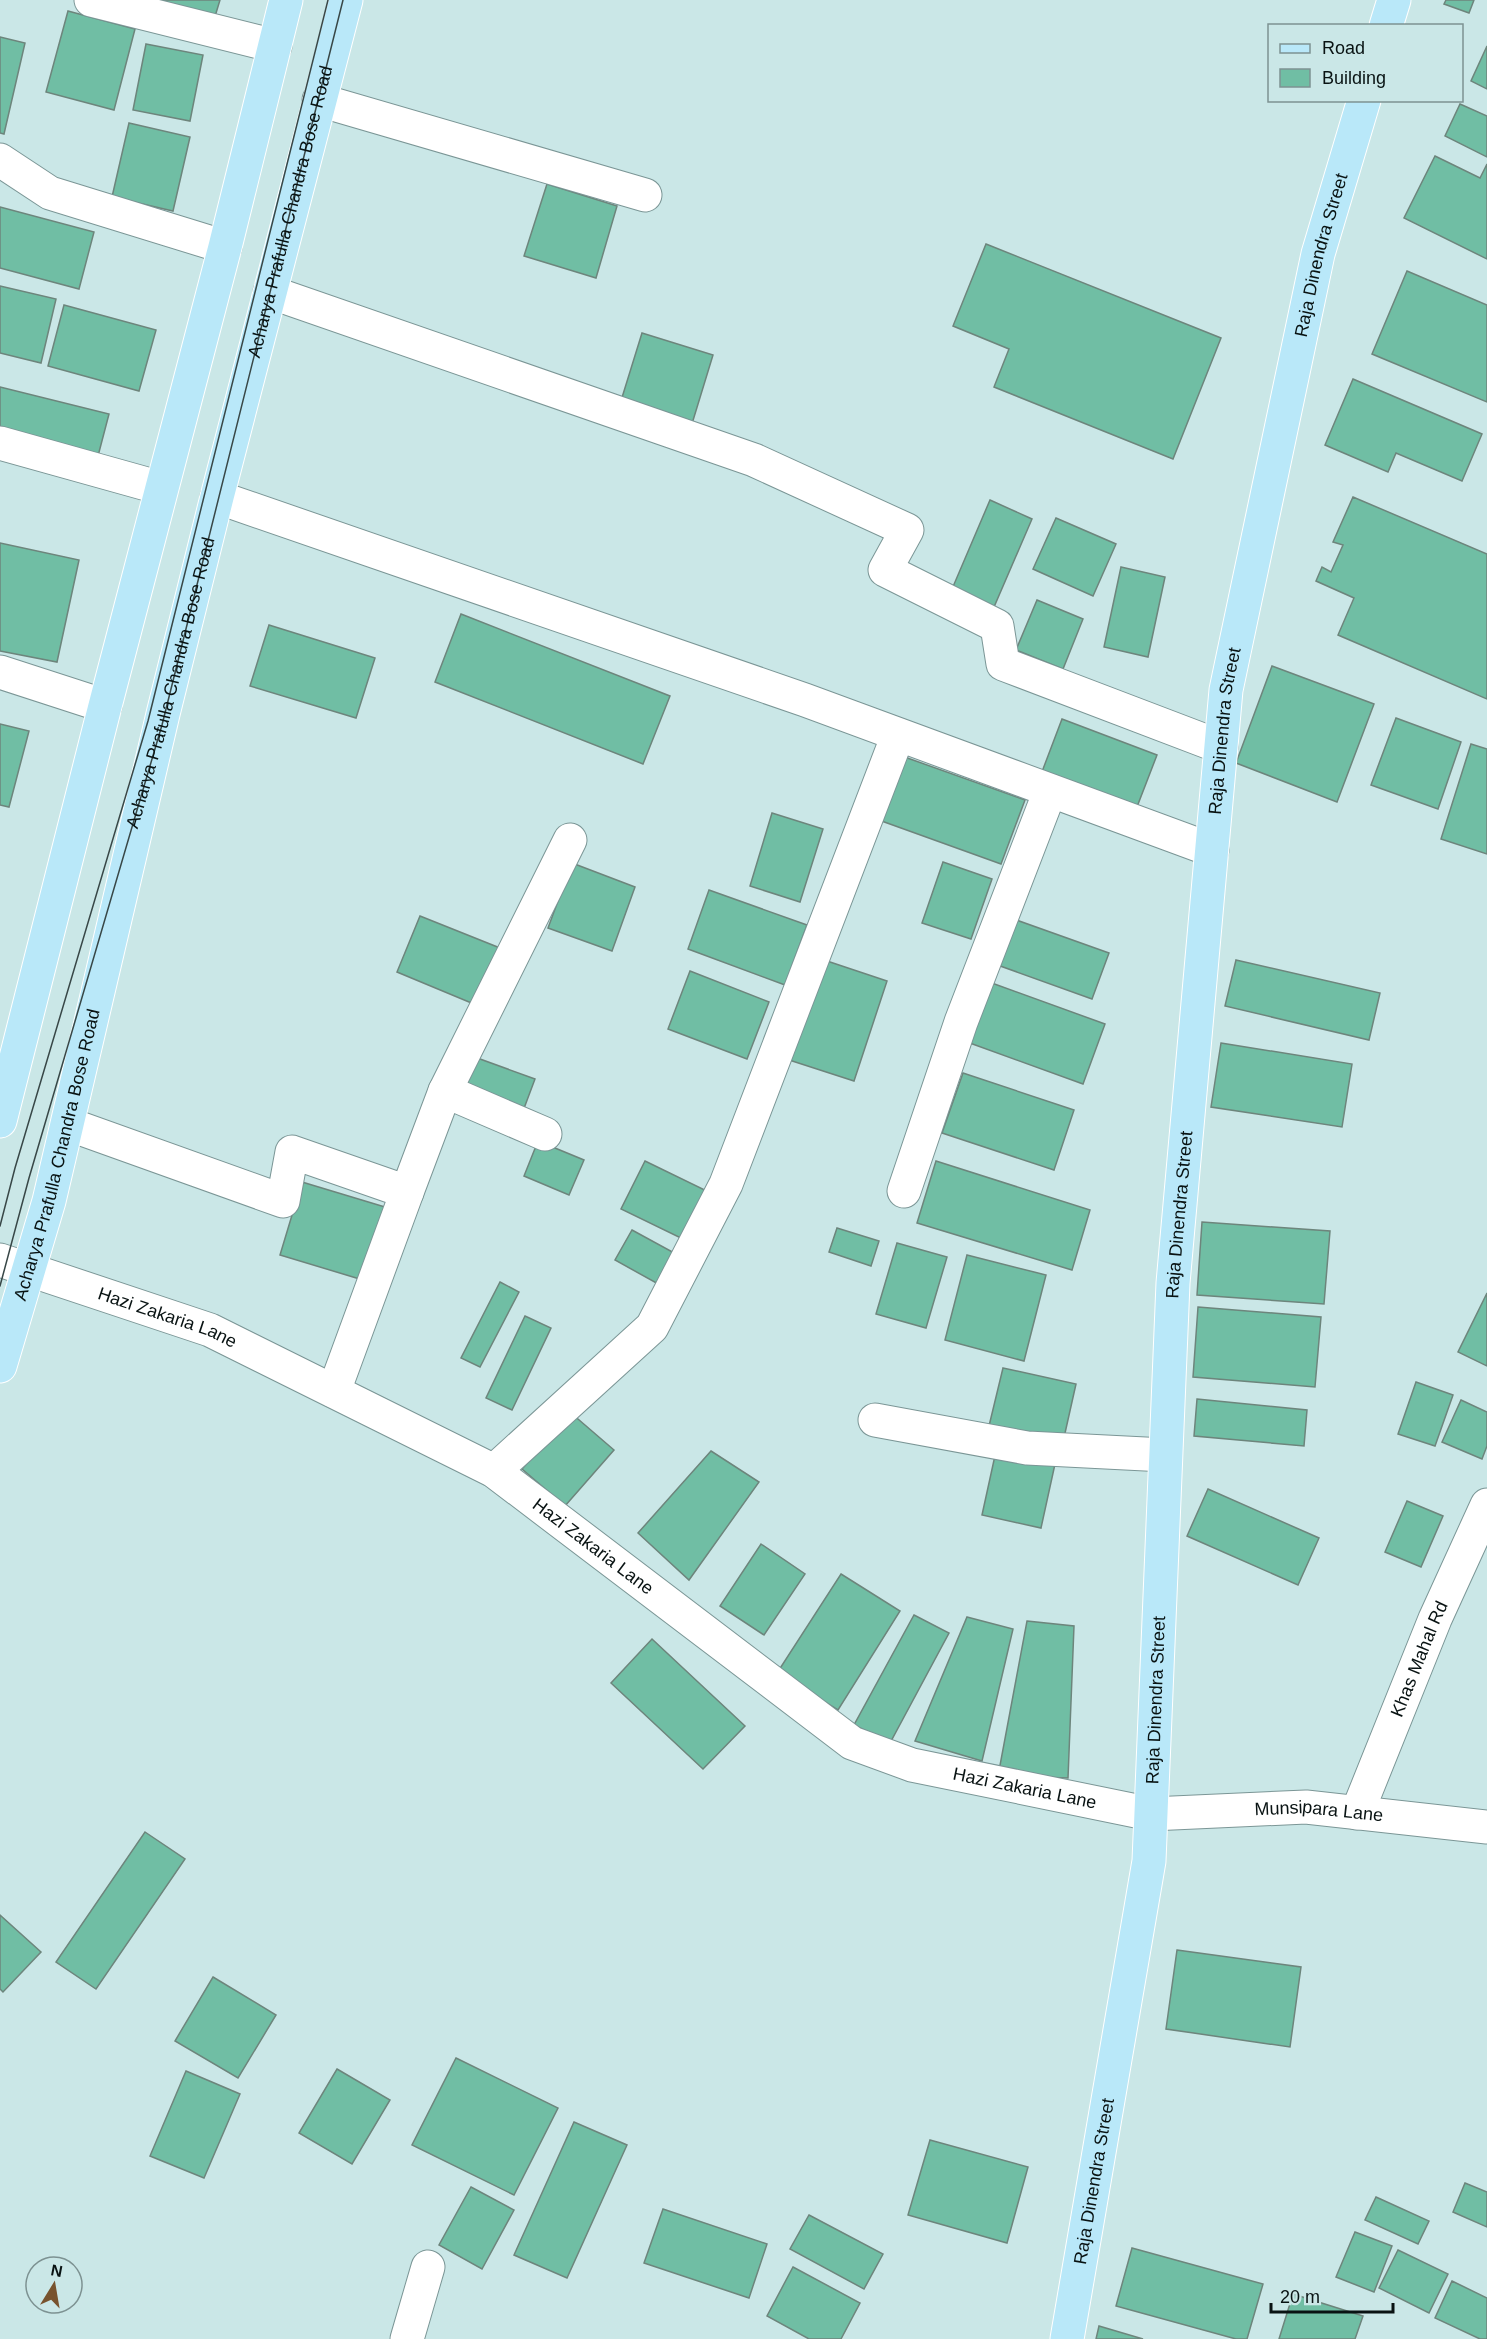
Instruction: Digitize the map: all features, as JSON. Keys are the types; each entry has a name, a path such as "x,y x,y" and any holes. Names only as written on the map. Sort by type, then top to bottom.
{"main road":[{"path":"0,1122 161,488 225,247 286,0"},
{"name":"Acharya Prafulla Chandra Bose Road","path":"0,1366 14,1264 49,1201 153,757 217,497 318,100 346,0"},
{"path":"1387,24 1394,0"},
{"name":"Raja Dinendra Street","path":"1066,2339 1149,1861 1173,1282 1226,690 1318,254 1363,102"}],"street":[{"path":"91,0 275,46"},
{"path":"318,100 645,195"},
{"path":"0,160 50,193 225,247"},
{"path":"270,292 754,460 907,530 885,570 997,626 1003,664 1221,747"},
{"path":"0,443 161,488"},
{"path":"217,497 805,700 1212,850"},
{"path":"0,672 105,706"},
{"path":"494,1471 652,1327 726,1184 898,735"},
{"path":"904,1191 961,1022 1050,791"},
{"path":"334,1391 446,1090 570,840"},
{"path":"446,1090 545,1134"},
{"path":"68,1124 283,1201 292,1152 407,1192"},
{"name":"Hazi Zakaria Lane","path":"14,1264 210,1330 494,1471 852,1743 912,1765 1151,1814"},
{"path":"875,1420 1027,1448 1165,1455"},
{"name":"Khas Mahal Rd","path":"1357,1813 1435,1619 1487,1505"},
{"name":"Munsipara Lane","path":"1151,1814 1306,1807 1487,1827"},
{"path":"407,2339 428,2267"}],"building":[{"path":"139,0 220,0 213,23"},
{"path":"1446,0 1474,0 1469,13 1444,4"},
{"path":"68,11 135,29 114,110 46,92"},
{"path":"0,37 25,43 4,134 0,133"},
{"path":"146,44 203,55 190,121 133,110"},
{"path":"1487,46 1487,89 1471,81"},
{"path":"1460,104 1487,116 1487,157 1445,136"},
{"path":"129,123 190,137 173,211 112,197"},
{"path":"1435,156 1480,178 1487,164 1487,259 1404,218"},
{"path":"547,184 617,206 596,278 524,256"},
{"path":"0,207 94,232 79,289 0,268"},
{"path":"986,244 1221,338 1173,459 994,387 1009,349 953,326"},
{"path":"1407,271 1487,305 1487,402 1372,354"},
{"path":"0,286 56,299 41,363 0,353"},
{"path":"64,305 156,330 139,391 48,366"},
{"path":"642,333 713,355 691,427 620,404"},
{"path":"1353,379 1482,434 1462,481 1396,453 1388,472 1325,445"},
{"path":"0,387 109,414 98,456 0,432"},
{"path":"1353,497 1487,554 1487,699 1338,635 1354,598 1316,581 1322,567 1331,572 1343,545 1333,542"},
{"path":"990,500 1032,519 994,607 952,589"},
{"path":"1056,518 1116,544 1093,596 1033,569"},
{"path":"0,543 79,560 57,662 0,651"},
{"path":"1121,567 1165,577 1148,657 1104,647"},
{"path":"1037,600 1083,619 1063,669 1016,650"},
{"path":"461,614 670,696 643,764 435,682"},
{"path":"269,625 375,658 356,718 250,686"},
{"path":"1272,666 1374,704 1337,802 1236,763"},
{"path":"1396,718 1461,742 1438,809 1371,785"},
{"path":"1062,719 1157,755 1135,812 1040,777"},
{"path":"0,724 29,731 9,807 0,805"},
{"path":"1471,744 1487,749 1487,854 1441,839"},
{"path":"899,755 1025,800 1001,864 876,819"},
{"path":"772,813 823,829 800,902 750,886"},
{"path":"943,862 992,879 971,939 922,923"},
{"path":"572,863 635,887 612,951 548,928"},
{"path":"709,890 807,925 785,985 688,949"},
{"path":"420,916 505,950 481,1007 397,972"},
{"path":"1005,916 1109,953 1092,999 989,962"},
{"path":"818,958 887,981 854,1081 786,1059"},
{"path":"1236,960 1380,993 1369,1040 1225,1006"},
{"path":"690,971 769,1002 747,1059 668,1029"},
{"path":"989,982 1105,1024 1083,1084 967,1042"},
{"path":"1221,1043 1352,1064 1342,1127 1211,1107"},
{"path":"469,1055 535,1079 523,1111 458,1087"},
{"path":"963,1073 1074,1110 1054,1170 942,1133"},
{"path":"538,1141 584,1160 569,1195 524,1176"},
{"path":"645,1161 711,1193 687,1241 621,1209"},
{"path":"936,1161 1090,1210 1072,1270 917,1223"},
{"path":"302,1182 385,1207 363,1280 280,1255"},
{"path":"1202,1222 1330,1231 1324,1304 1197,1295"},
{"path":"837,1228 879,1241 871,1266 829,1252"},
{"path":"632,1230 678,1255 660,1285 615,1260"},
{"path":"897,1243 947,1257 926,1328 876,1314"},
{"path":"967,1255 1046,1275 1024,1361 945,1340"},
{"path":"500,1282 519,1292 480,1367 461,1358"},
{"path":"1487,1293 1487,1366 1458,1352"},
{"path":"1198,1307 1321,1317 1315,1387 1193,1377"},
{"path":"525,1316 551,1328 512,1410 486,1398"},
{"path":"1003,1368 1076,1384 1063,1442 989,1426"},
{"path":"1416,1382 1453,1395 1435,1446 1398,1434"},
{"path":"1197,1399 1307,1410 1304,1446 1194,1436"},
{"path":"1461,1400 1487,1412 1487,1446 1482,1459 1442,1442"},
{"path":"571,1413 614,1450 565,1506 522,1469"},
{"path":"711,1451 759,1482 689,1580 638,1533"},
{"path":"996,1451 1055,1464 1041,1528 982,1515"},
{"path":"1208,1489 1319,1538 1298,1585 1187,1536"},
{"path":"1407,1501 1443,1516 1421,1567 1385,1552"},
{"path":"761,1544 805,1574 764,1635 720,1606"},
{"path":"841,1574 900,1611 838,1710 777,1673"},
{"path":"914,1615 949,1633 890,1743 854,1725"},
{"path":"967,1617 1013,1629 982,1761 915,1741"},
{"path":"1027,1621 1074,1626 1068,1778 998,1776"},
{"path":"652,1639 745,1726 703,1769 611,1683"},
{"path":"145,1832 185,1859 96,1989 56,1962"},
{"path":"0,1915 41,1952 3,1992 0,1989"},
{"path":"1177,1950 1301,1967 1290,2047 1166,2029"},
{"path":"213,1977 276,2015 238,2078 175,2041"},
{"path":"456,2058 558,2108 514,2195 412,2145"},
{"path":"337,2069 390,2100 352,2164 299,2133"},
{"path":"186,2071 240,2094 204,2178 150,2156"},
{"path":"574,2122 627,2145 567,2278 514,2255"},
{"path":"930,2140 1028,2167 1007,2243 908,2215"},
{"path":"1465,2183 1487,2192 1487,2227 1453,2212"},
{"path":"471,2187 514,2210 482,2269 439,2245"},
{"path":"1376,2197 1429,2221 1418,2244 1365,2220"},
{"path":"663,2209 767,2244 749,2298 644,2263"},
{"path":"809,2215 883,2254 864,2289 790,2249"},
{"path":"1355,2232 1392,2246 1374,2292 1336,2277"},
{"path":"1132,2248 1263,2284 1247,2339 1236,2339 1116,2306"},
{"path":"1398,2250 1448,2274 1429,2313 1379,2288"},
{"path":"793,2267 860,2303 841,2339 809,2339 767,2316"},
{"path":"1452,2281 1487,2298 1487,2339 1480,2339 1435,2318"},
{"path":"1293,2294 1363,2316 1355,2339 1279,2339"},
{"path":"1099,2326 1143,2339 1096,2339"}],"tram line":[{"path":"0,1226 15,1168 148,721 328,0"},
{"path":"0,1286 29,1178 162,725 343,0"}]}
